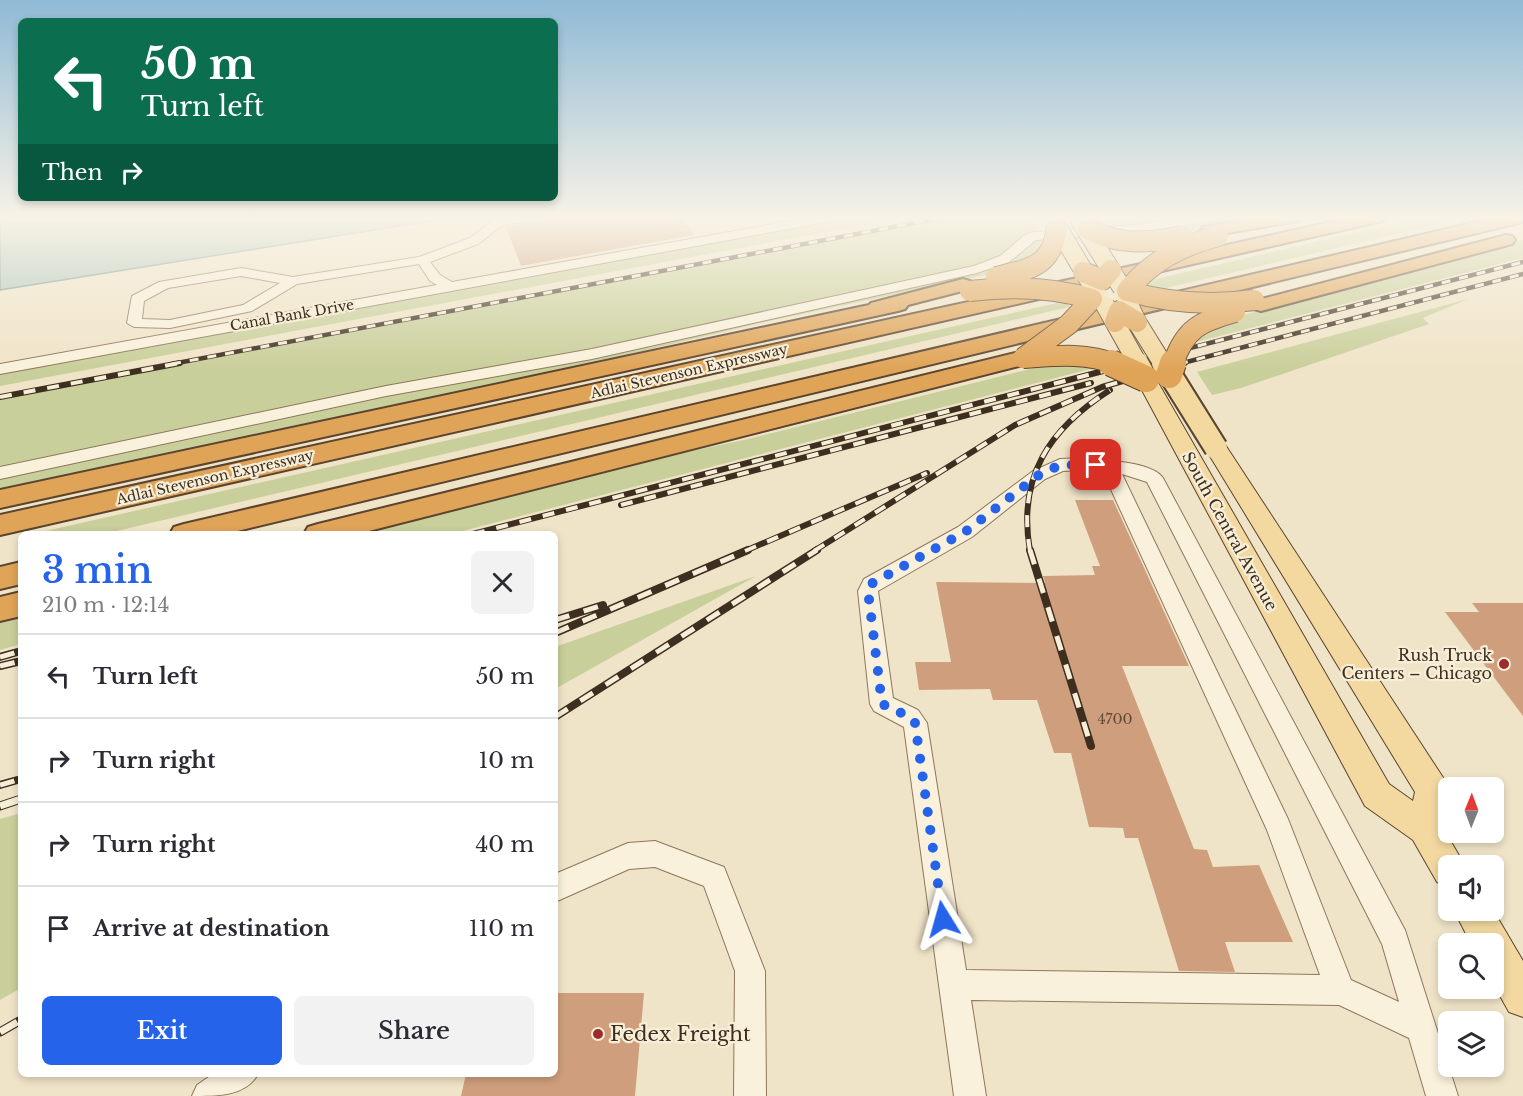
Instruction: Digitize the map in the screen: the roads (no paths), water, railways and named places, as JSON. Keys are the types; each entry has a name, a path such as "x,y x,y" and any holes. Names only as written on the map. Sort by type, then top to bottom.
{"highway":[{"path":"0,499 842,316 966,288 1027,268"},
{"path":"1023,358 1082,313 1112,295 1147,268"},
{"name":"Adlai Stevenson Expressway","path":"0,525 1149,268"},
{"path":"197,531 1304,268"},
{"path":"1169,375 1179,343 1189,329 1205,320 1258,302 1399,268"},
{"path":"1083,272 1112,295 1137,322"},
{"path":"966,288 1031,286 1177,303 1258,302"},
{"path":"330,531 1023,358 1088,356 1108,361 1146,379"},
{"path":"0,578 18,574"},
{"path":"0,609 18,605"}],"main road":[{"path":"1081,268 1083,272"},
{"name":"South Central Avenue","path":"1101,268 1146,379 1377,795 1425,830 1440,855"},
{"name":"South Central Avenue","path":"1137,322 1432,790 1425,830"},
{"path":"1504,965 1523,998"}],"lane":[{"path":"293,281 247,308 170,324 134,322 137,299 164,285 242,272 293,281 376,268"},
{"path":"427,268 435,278 450,287"},
{"name":"Canal Bank Drive","path":"0,369 552,268"},
{"path":"0,473 386,391 592,354 979,268"},
{"path":"970,1096 915,723 910,717 882,704 868,591 871,584 965,532 1039,475 1060,465 1081,464 1134,470 1154,478 1395,940 1442,1096"},
{"path":"1110,467 1279,828 1340,990"},
{"path":"558,887 628,856 655,854 714,876 750,971 750,1096"},
{"path":"953,985 1340,990 1422,1028"},
{"path":"208,1096 237,1077"}],"water":[{"path":"0,268 136,268 0,290"}],"railway":[{"path":"172,364 677,268"},
{"path":"1128,364 1499,268"},
{"path":"1179,364 1523,274"},
{"path":"0,397 180,363"},
{"path":"485,531 1134,363"},
{"path":"814,551 1015,425 1102,387 1185,363"},
{"path":"621,505 1091,383"},
{"path":"1030,551 1027,524 1028,500 1042,457 1070,421 1110,390"},
{"path":"745,551 927,473"},
{"path":"558,632 748,550"},
{"path":"558,715 817,550"},
{"path":"1030,550 1091,746"},
{"path":"558,619 603,605"},
{"path":"0,657 18,652"},
{"path":"0,666 18,662"},
{"path":"0,785 18,780"},
{"path":"0,806 18,800"},
{"path":"0,1032 18,1022"}],"place":[{"name":"Rush Truck Centers – Chicago","path":"1504,664"},
{"name":"Fedex Freight","path":"598,1034"}]}
